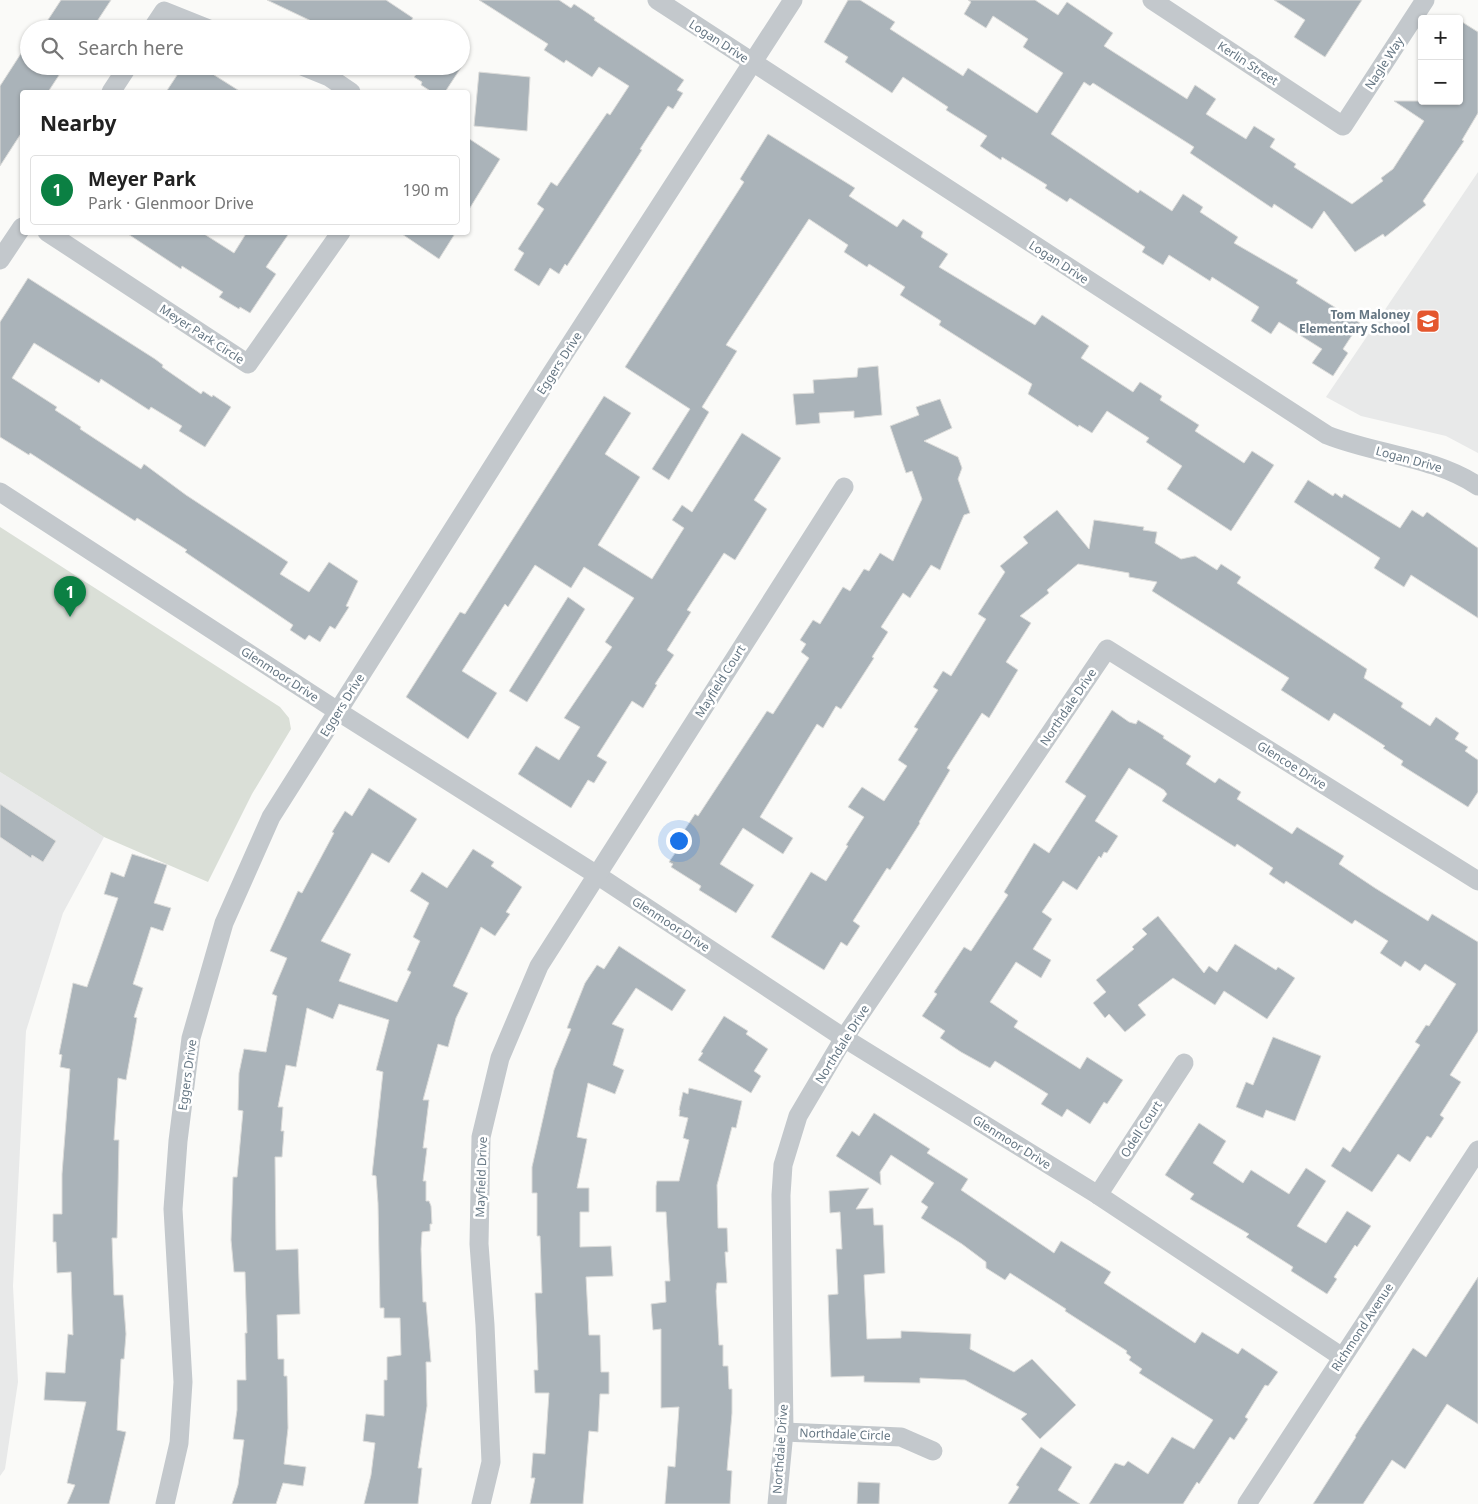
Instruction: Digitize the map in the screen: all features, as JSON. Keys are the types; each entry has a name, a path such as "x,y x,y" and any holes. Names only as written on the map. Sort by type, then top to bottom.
{"street":[{"name":"Logan Drive","path":"657,0 1327,435 1344,442 1432,463 1458,473 1478,486"},
{"name":"Eggers Drive","path":"165,1504 179,1443 183,1382 174,1209 178,1141 191,1038 224,923 271,817 551,374 793,0"},
{"name":"Kerlin Street","path":"1152,0 1343,126"},
{"name":"Nagle Way","path":"1343,126 1425,0"},
{"path":"158,20 164,10 188,20"},
{"path":"112,90 122,75"},
{"path":"322,75 348,90"},
{"path":"0,260 20,230"},
{"name":"Meyer Park Circle","path":"52,235 248,364 339,235"},
{"name":"Mayfield Court","path":"597,875 844,487"},
{"name":"Glenmoor Drive","path":"0,492 339,712 597,875 844,1038 1098,1195 1342,1357"},
{"name":"Glencoe Drive","path":"1107,649 1478,881"},
{"name":"Northdale Drive","path":"777,1504 784,1432 781,1195 783,1164 798,1116 844,1038 1107,649"},
{"name":"Mayfield Drive","path":"482,1504 491,1462 479,1244 481,1137 500,1058 539,966 597,875"},
{"name":"Odell Court","path":"1098,1195 1184,1063"},
{"name":"Richmond Avenue","path":"1247,1504 1478,1150"},
{"name":"Northdale Circle","path":"784,1432 902,1437 933,1451"}],"shaded area":[{"name":"Tom Maloney Elementary School","path":"1478,172 1478,453 1446,436 1361,416 1326,397"},
{"path":"0,527 280,707 289,718 291,729 252,794 208,882 104,837 0,772"},
{"path":"0,772 104,837 63,913 26,1031 13,1286 18,1382 5,1469 0,1476"}],"building":[{"path":"61,0 111,0 98,20 48,20"},
{"path":"267,0 386,0 413,18 412,20 309,20"},
{"path":"479,0 559,0 571,8 574,4 595,18 594,20 684,80 677,90 683,93 673,109 668,106 640,149 642,150 567,266 565,264 559,274 550,268 539,286 514,270 524,253 518,249 544,209 537,204 551,182 557,186 607,113 610,115 629,86 599,67 592,77 566,60 564,63 544,50 548,44"},
{"path":"848,0 860,0 895,22 890,29 963,76 968,68 1037,113 1063,73 1023,47 1028,39 993,16 986,28 964,14 971,2 968,0 1035,0 1058,15 1067,2 1113,33 1104,46 1187,99 1195,85 1216,99 1206,114 1246,139 1254,126 1275,139 1270,147 1296,164 1294,167 1352,204 1383,181 1381,178 1393,169 1424,121 1394,101 1418,101 1418,105 1463,105 1463,23 1478,32 1478,113 1462,140 1464,141 1423,201 1426,205 1385,237 1383,234 1355,252 1324,211 1312,229 1274,204 1272,208 1190,153 1194,147 1093,83 1090,86 1084,82 1051,134 1138,193 1140,190 1172,211 1183,194 1203,207 1200,212 1238,237 1234,243 1298,280 1296,283 1360,323 1343,349 1348,353 1333,376 1312,363 1322,349 1279,322 1271,334 1251,321 1259,307 1212,277 1210,281 1169,255 1163,265 1142,252 1145,247 1070,198 1067,202 1045,188 1047,185 1002,157 1001,160 980,146 987,136 946,110 948,107 903,77 892,93 845,62 848,57 824,42"},
{"path":"1274,0 1362,0 1325,57 1294,37 1305,20"},
{"path":"20,55 20,75 59,75 49,90 20,90 20,135 0,166 0,86"},
{"path":"479,72 530,77 527,131 474,126"},
{"path":"177,75 214,75 238,90 167,90"},
{"path":"416,75 456,75 446,90 429,90 421,85 422,82 414,77"},
{"path":"768,134 855,188 849,196 897,227 903,219 923,232 921,237 948,254 939,267 1035,325 1042,315 1089,346 1081,358 1133,392 1140,382 1162,396 1160,400 1199,425 1195,431 1244,463 1252,451 1274,465 1231,531 1167,489 1182,466 1146,442 1149,438 1107,411 1092,433 1079,425 1078,427 1028,394 1032,384 939,325 941,321 900,295 905,287 869,264 867,267 844,252 848,245 809,219 726,345 737,351 702,407 709,412 669,480 652,469 690,409 625,367 744,182 740,179"},
{"path":"470,139 500,159 470,208"},
{"path":"130,235 206,235 234,253 245,235 288,235 266,267 276,274 250,313 219,297 223,292 182,266 181,269"},
{"path":"403,235 454,235 439,259"},
{"path":"28,278 155,359 163,365 162,367 201,394 203,391 212,397 213,395 231,407 205,447 179,431 182,426 151,407 149,410 101,379 99,383 34,343 12,378 57,407 55,410 81,427 80,429 141,469 144,464 186,495 288,562 280,574 309,592 329,562 358,581 346,606 349,607 335,629 330,626 320,642 309,635 305,640 290,630 293,625 185,552 187,550 137,518 135,521 30,453 29,455 0,437 0,322"},
{"path":"878,366 882,415 854,418 854,411 819,413 820,423 796,425 793,394 814,393 813,380 857,377 858,368"},
{"path":"604,396 631,413 605,454 640,477 598,545 652,579 684,528 672,520 682,505 692,512 742,433 781,458 754,500 767,509 735,560 724,553 687,610 691,612 667,650 674,655 655,684 657,685 643,708 632,701 597,756 607,762 594,783 588,780 571,808 518,774 536,746 559,760 580,727 564,718 612,647 605,642 634,598 584,567 571,588 535,565 508,607 505,604 462,671 497,693 468,739 406,697 460,612 465,614"},
{"path":"940,399 952,428 924,441 958,457 962,468 958,479 970,513 964,515 940,570 931,565 910,598 903,593 881,627 888,632 872,657 874,658 841,709 836,706 823,728 817,724 760,817 793,838 783,854 743,828 720,864 754,885 736,913 699,890 701,886 671,867 673,864 669,862 684,840 680,837 695,814 698,816 767,711 773,714 809,658 801,652 806,644 800,640 813,620 820,624 843,587 850,591 864,569 869,571 880,553 893,561 922,499 912,471 906,473 890,426 919,415 916,407"},
{"path":"1308,480 1333,496 1335,493 1342,498 1344,494 1400,528 1412,510 1423,517 1427,512 1478,548 1478,618 1411,575 1404,587 1374,568 1380,558 1294,502"},
{"path":"1057,510 1089,549 1094,520 1144,527 1143,530 1157,532 1155,543 1181,559 1195,556 1217,570 1221,564 1241,577 1237,583 1367,669 1364,678 1403,703 1401,707 1430,726 1436,717 1459,733 1455,739 1468,747 1465,751 1478,760 1478,792 1468,807 1401,765 1403,761 1383,748 1385,746 1334,713 1329,721 1281,690 1289,678 1152,591 1157,582 1129,577 1129,573 1078,564 1047,590 1049,593 1020,616 1031,623 1006,662 1018,670 989,718 982,713 947,768 950,770 920,823 890,870 887,868 853,921 860,926 847,946 841,942 824,970 771,937 811,872 826,881 848,846 846,845 864,817 848,807 862,787 884,801 907,766 898,760 918,729 914,727 938,690 933,687 943,671 951,676 986,619 978,614 1005,572 1000,566 1028,543 1023,537"},
{"path":"568,597 585,609 527,702 509,691"},
{"path":"1112,710 1129,722 1136,724 1138,720 1164,736 1163,738 1191,756 1186,764 1215,783 1219,778 1241,792 1237,799 1292,834 1297,827 1344,856 1339,864 1375,888 1428,921 1432,914 1478,942 1478,1031 1450,1075 1461,1082 1440,1115 1444,1118 1431,1138 1427,1136 1410,1162 1398,1154 1372,1192 1331,1166 1343,1147 1350,1152 1420,1045 1415,1042 1426,1025 1429,1026 1456,984 1425,964 1420,971 1405,961 1401,967 1380,953 1388,941 1355,920 1352,924 1286,881 1284,884 1269,874 1273,868 1237,844 1235,847 1162,801 1167,794 1164,790 1129,768 1095,821 1118,836 1107,853 1104,852 1101,858 1099,856 1077,890 1063,881 1042,912 1052,919 1033,949 1051,960 1041,978 1016,962 990,1002 1018,1021 1014,1027 1080,1069 1087,1057 1123,1080 1107,1104 1104,1102 1090,1124 1067,1109 1062,1117 1041,1104 1048,1094 995,1061 990,1068 961,1052 940,1038 945,1031 922,1016 937,994 934,992 964,947 971,951 1008,895 1004,892 1034,843 1049,853 1086,796 1065,782"},
{"path":"369,788 417,819 389,863 372,853 321,941 351,954 339,981 397,1002 411,972 407,970 420,941 413,937 429,903 410,891 422,872 447,888 473,849 494,862 491,866 522,887 506,912 510,914 495,936 481,927 453,986 468,993 456,1018 448,1047 438,1044 423,1100 429,1100 423,1148 427,1148 423,1181 426,1181 426,1201 429,1201 431,1206 432,1224 430,1224 430,1231 422,1232 421,1249 423,1302 426,1302 431,1362 426,1362 427,1406 418,1468 422,1468 418,1504 364,1504 371,1475 375,1443 363,1441 366,1414 384,1416 384,1380 387,1380 387,1357 401,1355 400,1318 384,1318 384,1308 380,1308 378,1203 376,1176 372,1175 383,1072 376,1070 389,1020 339,1004 333,1019 307,1008 296,1067 286,1065 278,1107 283,1107 281,1131 284,1131 282,1157 275,1157 276,1250 298,1249 300,1314 277,1315 278,1359 284,1359 284,1376 287,1376 288,1428 284,1464 306,1467 303,1486 283,1483 276,1504 232,1504 238,1485 244,1440 233,1439 237,1410 237,1380 246,1380 245,1333 247,1333 245,1272 234,1272 231,1240 233,1177 237,1177 243,1111 238,1110 239,1073 244,1049 266,1052 277,996 272,994 287,958 270,951 298,891 302,893 334,833 332,832 345,811 352,816"},
{"path":"0,804 56,841 43,862 32,855 31,858 0,837"},
{"path":"132,854 167,865 154,903 171,908 163,931 151,927 133,984 143,988 134,1017 137,1018 126,1080 118,1078 114,1140 119,1140 117,1238 112,1238 114,1295 123,1295 126,1334 124,1359 121,1359 117,1430 126,1432 109,1504 67,1504 75,1485 67,1483 86,1402 44,1400 46,1372 65,1373 68,1334 73,1335 71,1272 57,1273 56,1242 53,1242 53,1214 62,1214 62,1174 70,1069 60,1067 62,1055 59,1054 73,983 87,987 118,898 104,894 111,872 124,877"},
{"path":"1158,916 1204,973 1209,966 1217,972 1235,944 1276,970 1278,967 1295,978 1267,1019 1224,991 1215,1005 1173,978 1138,1005 1146,1015 1125,1032 1109,1014 1105,1018 1093,1003 1106,992 1096,980 1134,949 1132,947 1147,934 1142,929"},
{"path":"619,946 686,990 672,1011 636,988 612,1024 624,1029 613,1065 624,1070 615,1094 588,1083 577,1137 587,1139 577,1188 589,1188 589,1212 580,1212 580,1247 611,1246 613,1276 586,1277 589,1335 600,1335 601,1372 609,1372 609,1394 600,1394 598,1432 589,1431 583,1504 530,1504 535,1478 531,1478 533,1453 545,1454 549,1393 535,1393 534,1370 538,1370 535,1293 542,1293 540,1236 537,1236 537,1193 532,1193 532,1167 554,1070 571,1029 567,1028 585,983 597,965 604,969"},
{"path":"724,1016 748,1031 746,1034 768,1049 754,1071 761,1076 751,1093 698,1060"},
{"path":"1273,1037 1321,1056 1295,1121 1266,1110 1263,1118 1236,1107 1246,1082 1253,1085"},
{"path":"689,1088 742,1101 736,1128 732,1127 717,1185 718,1228 727,1228 728,1252 725,1252 727,1283 717,1283 716,1291 719,1345 723,1345 723,1366 728,1366 729,1389 732,1389 727,1470 732,1471 730,1504 665,1504 668,1466 675,1467 679,1407 661,1408 661,1329 653,1330 651,1304 666,1302 665,1281 670,1281 666,1212 656,1212 656,1186 657,1181 679,1181 689,1140 683,1138 688,1118 679,1116 679,1110 683,1092 688,1094"},
{"path":"874,1113 930,1149 927,1153 968,1179 961,1190 1054,1253 1061,1241 1111,1272 1104,1283 1195,1343 1202,1332 1238,1354 1242,1348 1278,1372 1268,1386 1265,1385 1245,1417 1248,1419 1234,1440 1230,1437 1199,1484 1197,1482 1183,1504 1089,1504 1115,1463 1124,1466 1128,1461 1148,1474 1172,1437 1194,1449 1213,1420 1139,1373 1142,1369 1129,1360 1131,1357 1126,1353 1127,1351 1010,1273 1005,1280 986,1268 986,1262 921,1218 928,1207 921,1202 934,1183 891,1155 880,1172 881,1185 836,1156 852,1131 859,1136"},
{"path":"1199,1123 1226,1141 1213,1163 1243,1183 1251,1170 1289,1194 1306,1168 1326,1181 1297,1226 1326,1243 1347,1211 1371,1226 1357,1247 1355,1245 1334,1277 1337,1279 1327,1294 1291,1271 1293,1267 1246,1237 1249,1234 1190,1199 1194,1194 1165,1175"},
{"path":"869,1188 856,1209 873,1208 874,1225 883,1225 885,1273 864,1275 867,1339 901,1338 901,1331 971,1334 970,1349 1014,1372 1032,1359 1076,1405 1040,1439 1021,1419 1027,1414 965,1380 920,1378 920,1383 864,1382 864,1376 831,1377 828,1295 838,1294 836,1249 842,1249 840,1212 830,1213 829,1191"},
{"path":"1478,1277 1478,1424 1447,1404 1405,1469 1392,1460 1363,1504 1313,1504 1413,1348 1426,1357"},
{"path":"1041,1447 1072,1467 1058,1490 1080,1504 1008,1504 1019,1487 1016,1485"},
{"path":"858,1482 880,1483 879,1504 857,1504"}],"place":[{"name":"Tom Maloney Elementary School","path":"1428,321"},
{"name":"Meyer Park","path":"70,617"}]}
